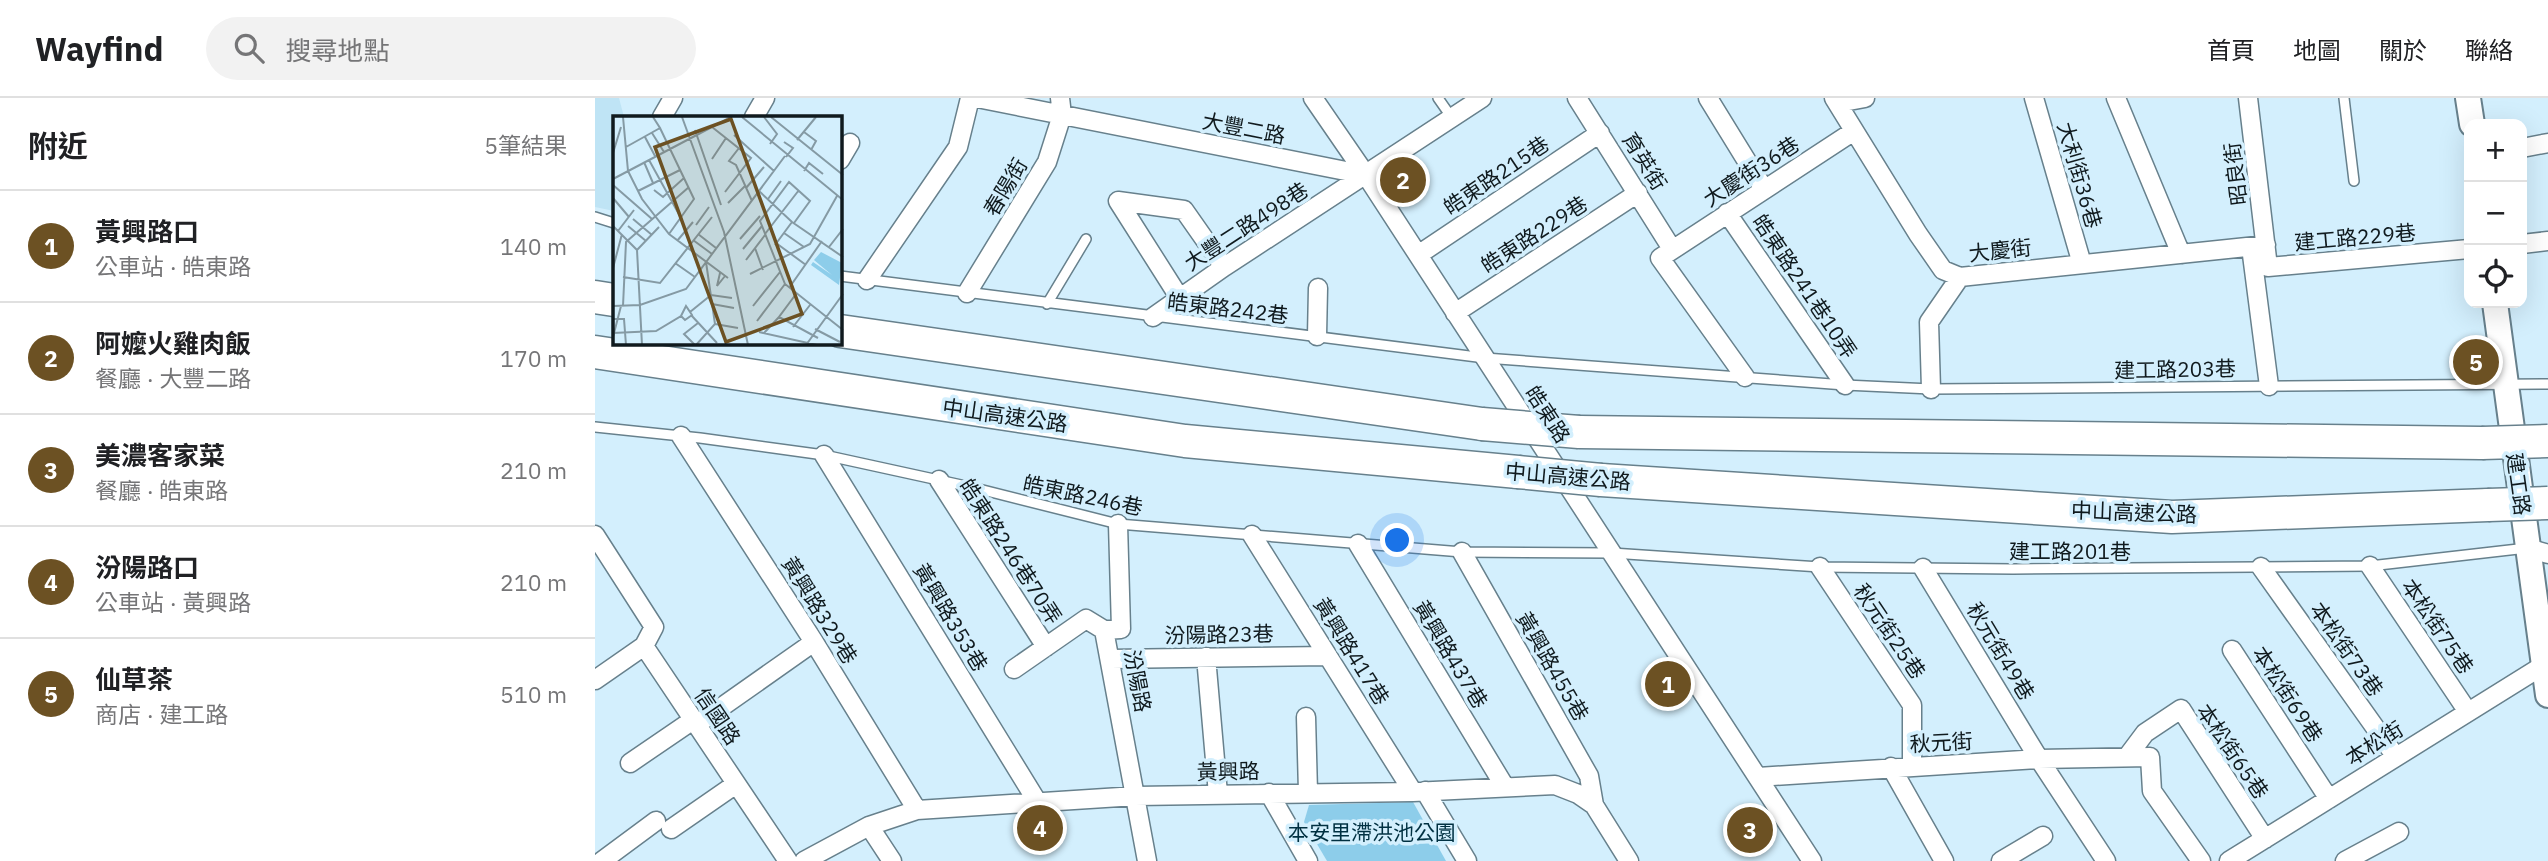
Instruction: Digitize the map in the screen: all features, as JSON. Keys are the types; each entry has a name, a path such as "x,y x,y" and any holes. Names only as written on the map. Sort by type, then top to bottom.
{"highway":[{"path":"595,297 613,300"},
{"path":"842,331 1482,424 1579,432 2482,443 2548,441"},
{"name":"中山高速公路","path":"595,352 1185,440 1601,480 2172,516 2548,503"}],"street":[{"path":"663,116 673,98"},
{"path":"755,116 765,98"},
{"path":"867,280 958,147 970,98"},
{"name":"大豐二路","path":"977,98 1061,107 1366,175"},
{"name":"皓東路","path":"1313,98 1366,175 1812,861"},
{"path":"1366,175 1482,98"},
{"name":"育英街","path":"1577,98 1672,249"},
{"path":"1709,98 1764,189"},
{"path":"1836,101 1865,98"},
{"name":"大利街36巷","path":"2034,98 2082,264"},
{"path":"2116,98 2181,254"},
{"name":"昭良街","path":"2248,98 2269,386"},
{"path":"2468,98 2471,119"},
{"name":"大慶街","path":"1836,101 1943,270 1960,277 2258,246"},
{"name":"春陽街","path":"967,293 1047,162 1061,107"},
{"name":"大慶街36巷","path":"1672,249 1854,131"},
{"name":"皓東路215巷","path":"1418,256 1600,133"},
{"path":"842,157 850,143"},
{"path":"2527,147 2548,143"},
{"name":"大豐二路498巷","path":"1153,317 1224,267 1366,175"},
{"name":"皓東路229巷","path":"1455,313 1638,193"},
{"path":"1179,297 1118,201 1184,210 1224,267"},
{"name":"皓東路241巷10弄","path":"1727,213 1845,385"},
{"path":"2527,243 2548,241"},
{"name":"建工路229巷","path":"2258,246 2268,267 2464,249"},
{"path":"1672,249 1660,258 1745,377"},
{"path":"1931,389 1929,322 1960,277"},
{"path":"1317,336 1318,288"},
{"name":"建工路","path":"2496,308 2506,385 2541,550 2544,665 2548,695"},
{"name":"黃興路329巷","path":"681,436 814,642 917,810"},
{"name":"黃興路353巷","path":"824,455 1038,803"},
{"name":"皓東路246巷70弄","path":"939,480 1046,647"},
{"name":"汾陽路","path":"1118,524 1121,629 1104,630 1147,861"},
{"name":"黃興路417巷","path":"1252,535 1328,656 1467,861"},
{"name":"黃興路437巷","path":"1359,544 1505,788"},
{"path":"595,680 644,646 654,627 598,547"},
{"name":"黃興路455巷","path":"1462,552 1589,776 1594,805"},
{"name":"本松街75巷","path":"2369,566 2468,712"},
{"name":"秋元街25巷","path":"1820,567 1912,705 1912,766"},
{"name":"本松街73巷","path":"2261,567 2396,757"},
{"name":"秋元街49巷","path":"1923,568 2039,759"},
{"name":"皓東路246巷70弄","path":"1014,669 1086,619 1104,630"},
{"path":"630,764 814,642"},
{"name":"信國路","path":"644,646 788,861"},
{"name":"本松街69巷","path":"2232,650 2329,799"},
{"name":"汾陽路23巷","path":"1111,659 1328,656"},
{"path":"1206,657 1218,794"},
{"name":"本松街","path":"2229,861 2544,665"},
{"name":"本松街65巷","path":"2127,757 2145,733 2181,709 2265,839"},
{"path":"1306,717 1308,792"},
{"path":"2127,757 2150,757 2152,791 2201,861"},
{"name":"秋元街","path":"1758,777 1891,767 2127,757"},
{"path":"2039,759 2106,861"},
{"path":"1891,767 1944,861"},
{"path":"602,861 736,784"},
{"name":"黃興路","path":"804,861 869,826 917,810 1136,796 1419,791 1555,785 1579,794 1594,805 1629,861"},
{"path":"1269,793 1308,861"},
{"path":"869,826 892,861"},
{"path":"2345,861 2399,832"},
{"path":"2001,861 2043,836"}],"lane":[{"path":"1438,98 1452,118"},
{"path":"2344,98 2354,181"},
{"path":"595,217 613,223"},
{"path":"1047,304 1086,239"},
{"name":"皓東路242巷","path":"842,276 1485,358 1745,377"},
{"name":"建工路203巷","path":"1745,377 1931,389 2548,384"},
{"name":"皓東路246巷","path":"595,427 824,455 1118,524 1462,552 1612,553"},
{"name":"建工路201巷","path":"1612,553 1820,567 2261,567 2369,566 2541,550"}],"shaded area":[{"path":"595,98 619,98 624,116 613,116 613,211 595,207"}],"green space":[{"name":"本安里滯洪池公園","path":"1413,802 1446,861 1327,861 1304,822 1309,805"}],"place":[{"name":"阿嬤火雞肉飯","path":"1403,180"},
{"name":"仙草茶","path":"2476,362"},
{"name":"黃興路口","path":"1668,684"},
{"name":"汾陽路口","path":"1040,828"},
{"name":"美濃客家菜","path":"1750,830"}]}
